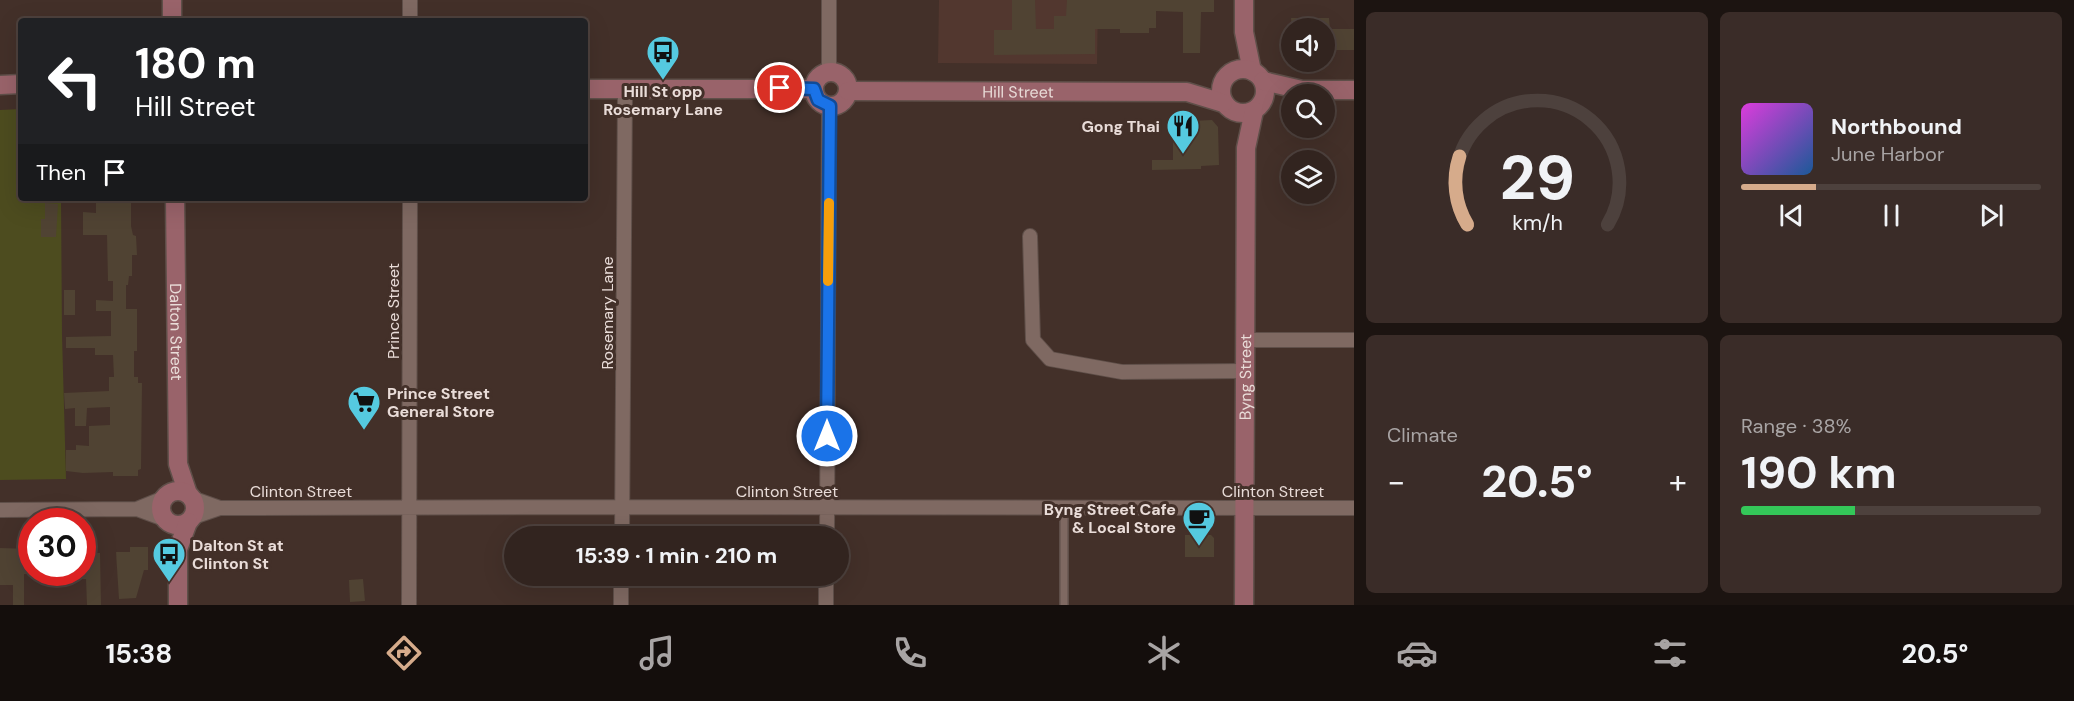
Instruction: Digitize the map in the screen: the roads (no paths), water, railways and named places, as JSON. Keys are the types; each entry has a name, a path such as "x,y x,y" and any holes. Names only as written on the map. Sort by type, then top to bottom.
{"main road":[{"path":"172,0 172,18"},
{"path":"1244,0 1244,32 1257,76 1265,88 1259,106"},
{"path":"1244,32 1221,96 1229,108 1248,113 1281,98"},
{"path":"1227,77 1238,69 1283,84"},
{"path":"829,71 841,75 848,85 848,91 842,102 830,106 818,100 814,89 818,77 829,71"},
{"name":"Hill Street","path":"1187,92 1227,77"},
{"path":"0,85 18,84"},
{"path":"588,89 814,89"},
{"path":"1335,90 1354,90"},
{"name":"Hill Street","path":"848,91 1187,92 1229,108"},
{"name":"Byng Street","path":"1244,605 1245,148 1259,106"},
{"name":"Byng Street","path":"1229,108 1245,148"},
{"name":"Dalton Street","path":"175,201 178,464 190,496"},
{"name":"Dalton Street","path":"166,496 178,464"},
{"path":"178,549 161,509 166,496 178,491 190,496 195,508 178,549 178,605"},
{"path":"166,520 178,525 189,520"}],"street":[{"path":"410,0 410,18"},
{"path":"829,0 829,71"},
{"name":"Rosemary Lane","path":"622,526 625,90"},
{"path":"827,526 830,106"},
{"name":"Prince Street","path":"409,605 410,201"},
{"path":"1030,236 1033,340 1050,359 1122,372 1245,371"},
{"path":"1245,340 1354,340"},
{"path":"137,509 166,496"},
{"name":"Clinton Street","path":"190,496 220,508"},
{"name":"Clinton Street","path":"189,520 220,508 1354,508"},
{"path":"0,510 137,509 166,520"},
{"path":"621,586 621,605"},
{"path":"826,586 826,605"}],"lane":[{"path":"1064,507 1064,605"}],"place":[{"name":"Hill St opp Rosemary Lane","path":"663,81"},
{"name":"Gong Thai","path":"1183,155"},
{"name":"Prince Street General Store","path":"364,431"},
{"name":"Byng Street Cafe & Local Store","path":"1199,547"},
{"name":"Dalton St at Clinton St","path":"169,583"}]}
